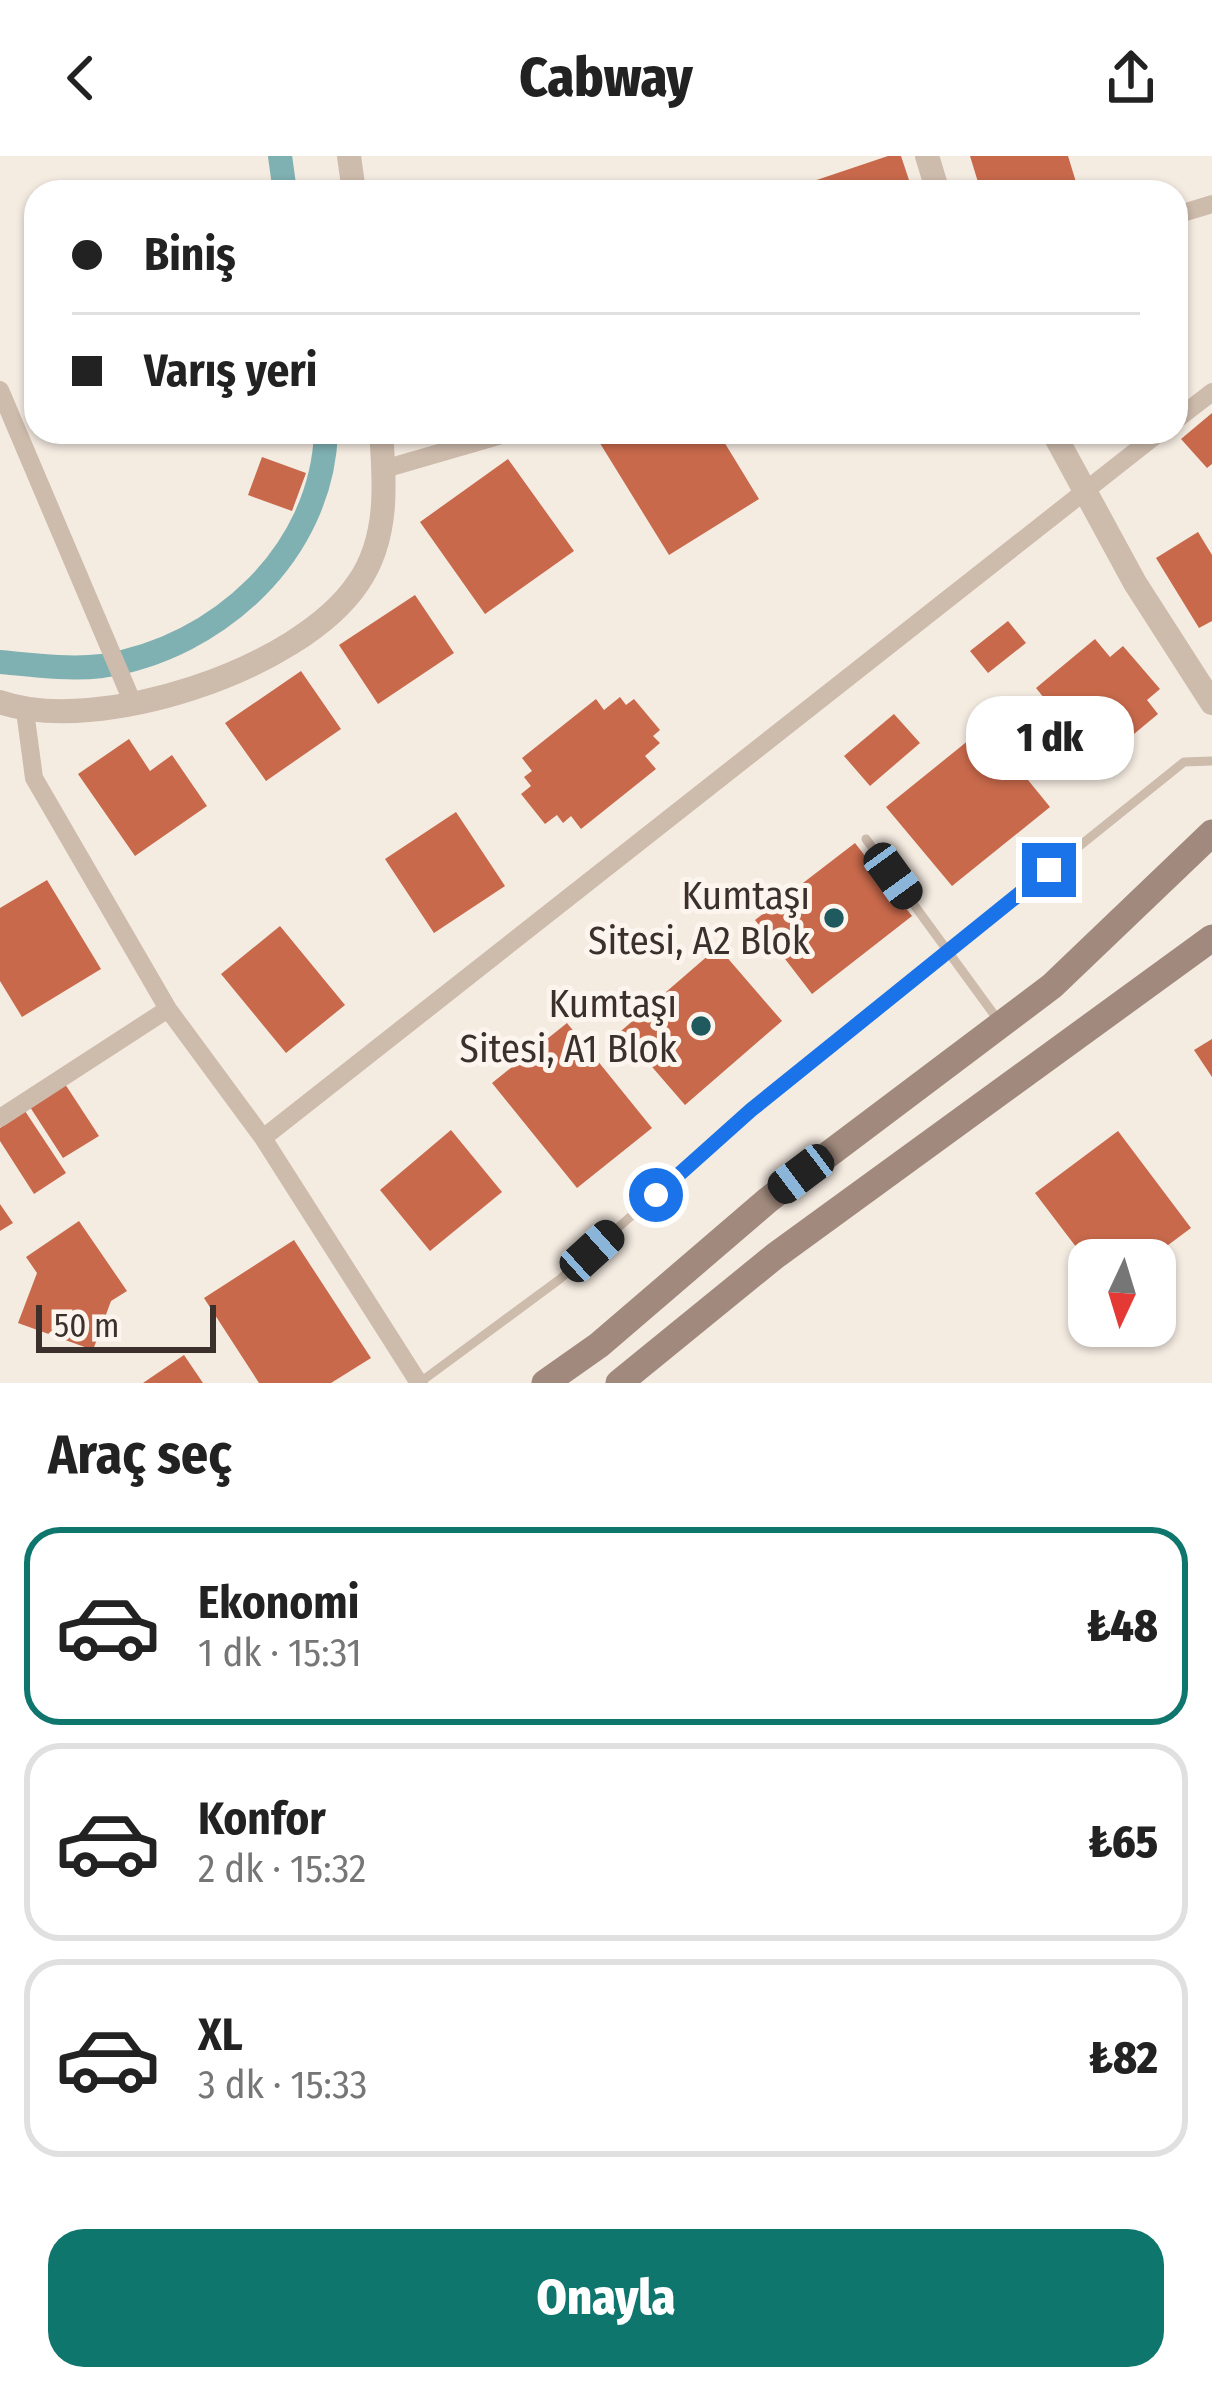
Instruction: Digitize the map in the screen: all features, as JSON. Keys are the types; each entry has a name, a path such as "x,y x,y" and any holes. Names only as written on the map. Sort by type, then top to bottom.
{"main road":[{"path":"545,1383 599,1345 768,1200 1052,986 1212,833"},
{"path":"619,1383 775,1256 1212,938"}],"street":[{"path":"0,390 132,701"},
{"path":"1188,411 1212,392"},
{"path":"382,444 381,519 358,584 314,626 261,663 171,697 12,706 34,778 168,1009 263,1138 419,1383"},
{"path":"384,469 470,444"},
{"path":"1059,444 1135,584 1212,703"},
{"path":"263,1138 1144,444"},
{"path":"0,1118 168,1009"}],"lane":[{"path":"419,1383 560,1279 751,1110 1184,762 1212,761"},
{"path":"866,838 1001,1024"}],"building":[{"path":"901,156 909,180 817,180"},
{"path":"970,156 1068,156 1075,180 977,180"},
{"path":"1212,413 1212,464 1207,468 1185,444 1188,433"},
{"path":"600,444 725,444 759,499 669,555"},
{"path":"262,457 306,473 292,511 248,495"},
{"path":"508,459 574,551 485,614 420,522"},
{"path":"1198,532 1212,555 1212,621 1199,628 1156,558"},
{"path":"415,595 454,653 378,704 339,645"},
{"path":"1008,621 1026,643 988,673 970,651"},
{"path":"1095,639 1110,657 1123,646 1160,689 1147,700 1158,714 1098,764 1085,748 1073,759 1035,714 1048,703 1036,688"},
{"path":"301,671 341,729 266,781 225,723"},
{"path":"620,697 626,705 634,699 660,730 653,736 660,743 645,756 656,769 581,829 571,816 563,823 557,815 545,824 521,794 531,786 524,777 532,771 522,758 596,699 604,710"},
{"path":"894,714 920,743 870,786 844,756"},
{"path":"985,727 1050,807 952,886 886,807"},
{"path":"129,739 150,771 172,755 207,806 135,856 78,774"},
{"path":"456,812 505,886 434,933 385,859"},
{"name":"Kumtaşı Sitesi, A2 Blok","path":"855,843 912,916 812,994 755,920"},
{"path":"47,880 101,969 22,1017 0,981 0,908"},
{"path":"280,926 345,1005 286,1053 221,974"},
{"name":"Kumtaşı Sitesi, A1 Blok","path":"718,947 782,1021 685,1105 621,1031"},
{"path":"567,1023 652,1128 577,1188 492,1083"},
{"path":"1212,1039 1212,1077 1194,1050"},
{"path":"65,1084 99,1136 63,1158 30,1107"},
{"path":"25,1111 66,1173 34,1194 0,1141 0,1128"},
{"path":"451,1130 502,1192 430,1251 380,1190"},
{"path":"1118,1131 1191,1228 1176,1239 1070,1239 1035,1193"},
{"path":"0,1204 13,1223 0,1231"},
{"path":"79,1221 127,1291 111,1301 93,1350 18,1323 37,1273 26,1257"},
{"path":"294,1240 371,1358 331,1383 259,1383 204,1298"},
{"path":"184,1355 203,1383 143,1383"}],"waterway":[{"path":"280,156 283,180"},
{"path":"0,662 102,666 145,656 223,616 284,554 306,517 324,444"}],"place":[{"name":"Kumtaşı Sitesi, A2 Blok","path":"834,918"},
{"name":"Kumtaşı Sitesi, A1 Blok","path":"701,1026"}],"route":[{"path":"656,1195 751,1110 1049,870"}]}
